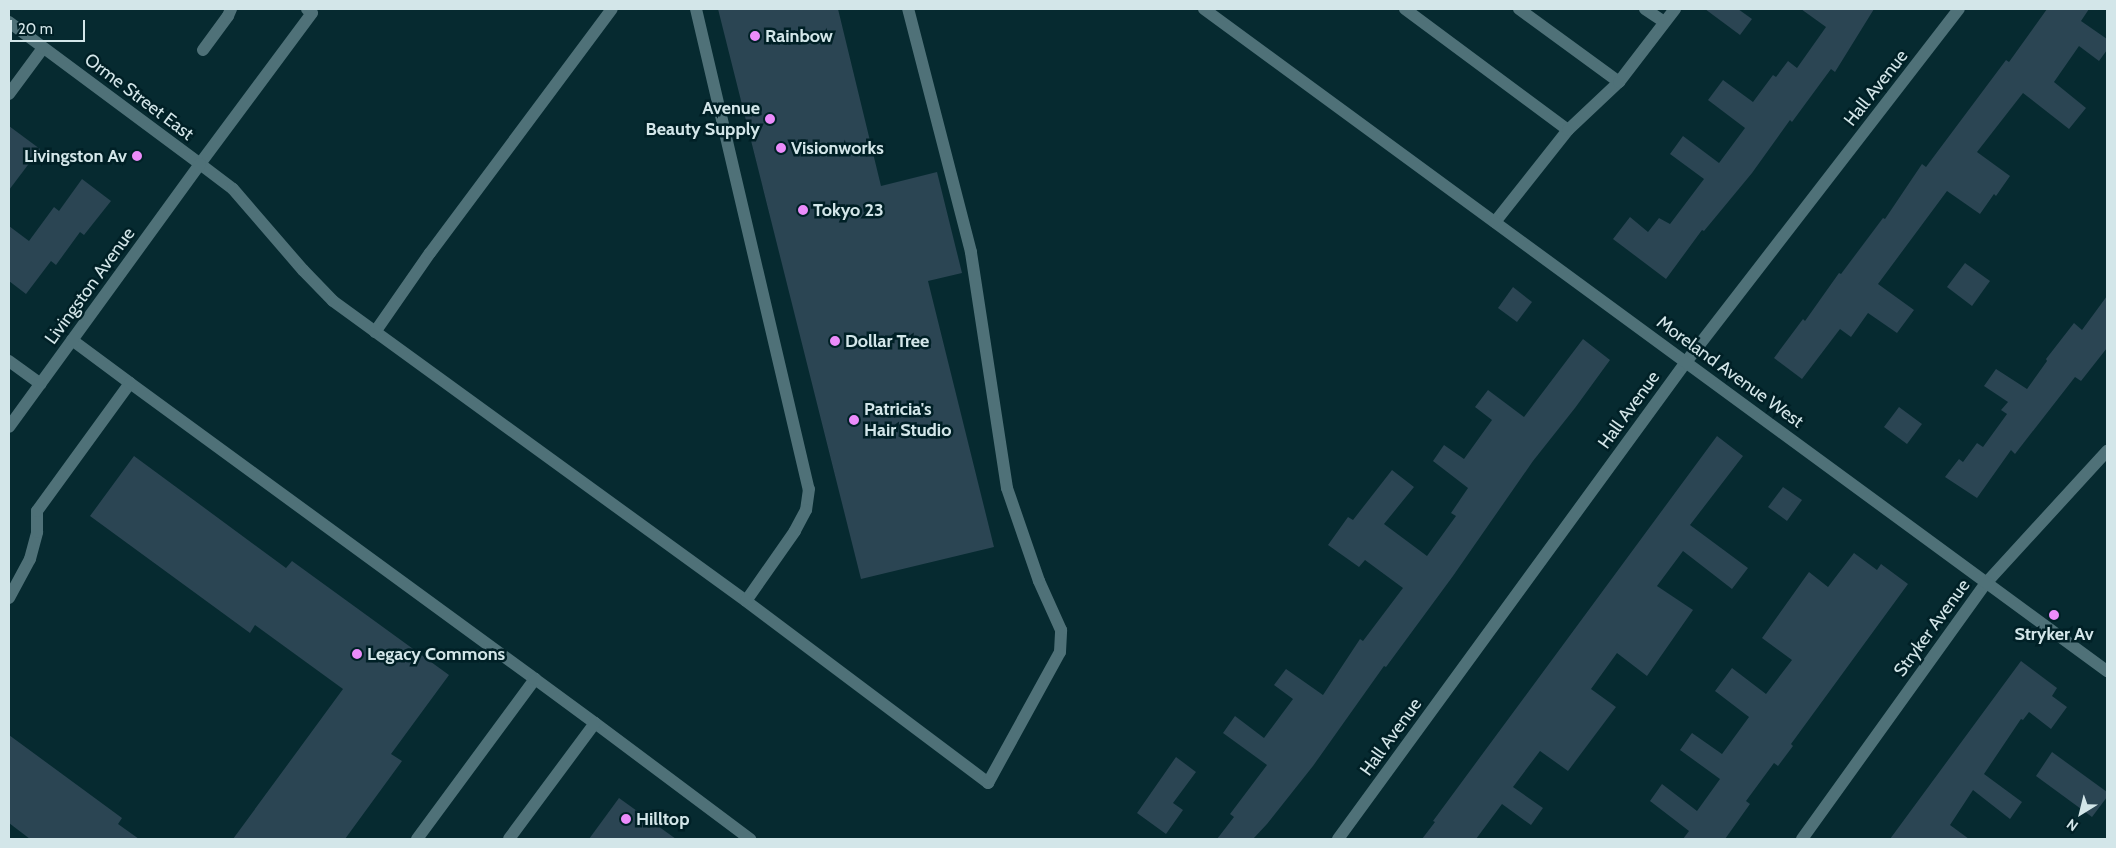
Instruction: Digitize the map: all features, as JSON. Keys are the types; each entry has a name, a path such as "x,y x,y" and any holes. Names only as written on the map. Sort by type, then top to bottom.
{"street":[{"path":"203,50 228,16 230,9"},
{"name":"Livingston Avenue","path":"9,426 312,13 307,9"},
{"path":"375,332 430,253 612,9"},
{"path":"696,9 809,489 806,510 795,531 746,601"},
{"name":"Orme Street East","path":"9,22 233,189 303,270 333,301 746,601 988,783 1060,652 1061,630 1039,581 1008,488 970,252 908,9"},
{"name":"Moreland Avenue West","path":"1204,9 2107,671"},
{"path":"1405,9 1568,130"},
{"path":"1519,9 1619,82"},
{"path":"1645,9 1664,22"},
{"path":"1495,222 1568,130 1619,82 1675,9"},
{"name":"Hall Avenue","path":"1338,839 1686,362 1959,9"},
{"path":"9,94 43,48"},
{"path":"72,340 595,723 750,839"},
{"path":"9,361 41,384"},
{"path":"9,598 30,559 37,532 37,510 130,383"},
{"name":"Stryker Avenue","path":"1802,839 1987,582 2107,451"},
{"path":"417,839 535,680"},
{"path":"509,839 595,723"}],"building":[{"path":"718,9 838,9 881,186 937,172 962,273 928,281 994,547 861,579"},
{"path":"1705,9 1738,9 1752,19 1740,35"},
{"path":"1801,9 1874,9 1835,72 1831,69 1792,122 1790,120 1752,173 1704,231 1702,230 1666,279 1613,239 1630,217 1648,232 1659,218 1670,224 1704,179 1670,154 1683,136 1719,163 1745,128 1708,100 1723,80 1753,102 1773,75 1776,77 1788,61 1797,68 1826,27"},
{"path":"2047,9 2089,9 2081,21 2107,39 2107,50 2099,61 2079,46 2054,82 2086,108 2069,129 2023,93 1977,152 2010,176 1996,196 1994,194 1980,214 1947,191 1878,284 1914,310 1897,333 1868,313 1851,337 1840,329 1802,379 1774,358 1803,319 1805,321 1839,273 1841,274 1883,218 1885,219 1922,164 1926,167 2006,60 2009,62"},
{"path":"9,126 40,149 9,190"},
{"path":"82,179 111,201 84,235 80,232 56,265 51,261 26,294 9,281 9,226 29,241 54,207 59,211"},
{"path":"1965,263 1990,281 1972,306 1947,287"},
{"path":"1513,287 1532,302 1517,322 1498,308"},
{"path":"2107,296 2107,348 2081,381 2075,377 2015,454 2011,450 1977,498 1945,477 1959,459 1963,462 1977,443 1983,447 2007,414 2001,410 2008,402 1984,386 1996,369 2027,389 2047,361 2046,359 2074,323 2082,330"},
{"path":"1583,339 1610,360 1533,461 1453,576 1386,667 1384,666 1313,766 1267,824 1253,839 1217,839 1234,817 1230,814 1267,765 1223,733 1235,716 1264,738 1293,699 1274,685 1286,669 1323,695 1360,639 1363,641 1403,588 1365,560 1359,567 1328,545 1348,517 1353,520 1392,470 1414,487 1384,524 1427,556 1456,516 1451,513 1468,488 1433,461 1444,445 1464,459 1492,420 1475,407 1488,390 1524,417"},
{"path":"1899,407 1922,424 1907,444 1884,427"},
{"path":"1717,436 1743,456 1690,525 1748,568 1732,589 1683,551 1657,586 1693,610 1647,676 1617,653 1591,689 1616,707 1568,771 1540,751 1513,787 1543,808 1531,825 1502,804 1476,839 1422,839 1435,822 1433,821"},
{"name":"Legacy Commons","path":"134,456 286,568 292,561 449,675 391,754 402,761 345,839 233,839 343,689 255,625 250,633 90,516"},
{"path":"1783,487 1802,500 1787,521 1768,507"},
{"path":"1854,553 1877,570 1881,564 1908,584 1791,744 1793,746 1778,766 1774,763 1746,801 1750,804 1725,839 1683,839 1689,831 1650,801 1662,784 1697,811 1720,779 1680,750 1692,733 1722,754 1749,717 1715,691 1732,668 1766,694 1792,660 1762,638 1809,572 1828,587"},
{"path":"2021,661 2057,688 2052,696 2067,707 2051,729 2029,712 2023,720 2021,719 1984,774 2022,802 2010,819 1973,790 1950,825 1969,839 1890,839"},
{"path":"9,735 122,818 118,824 139,839 30,839 9,823"},
{"path":"2052,752 2107,792 2107,797 2092,817 2036,776"},
{"path":"1176,757 1196,772 1173,803 1183,810 1166,834 1137,813"},
{"name":"Hilltop","path":"619,798 676,839 589,839"}],"place":[{"name":"Rainbow","path":"755,36"},
{"name":"Avenue Beauty Supply","path":"770,119"},
{"name":"Visionworks","path":"781,148"},
{"name":"Livingston Av","path":"137,156"},
{"name":"Tokyo 23","path":"803,210"},
{"name":"Dollar Tree","path":"835,341"},
{"name":"Patricia's Hair Studio","path":"854,420"},
{"name":"Stryker Av","path":"2054,615"},
{"name":"Legacy Commons","path":"357,654"},
{"name":"Hilltop","path":"626,819"}]}
